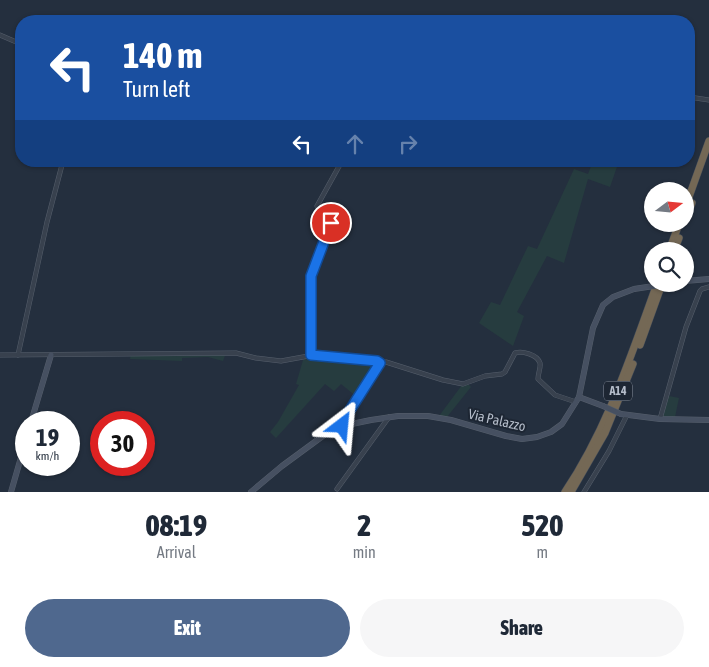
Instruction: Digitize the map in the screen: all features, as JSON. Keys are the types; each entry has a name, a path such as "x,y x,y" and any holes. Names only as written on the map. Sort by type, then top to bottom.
{"highway":[{"path":"694,183 709,141"},
{"path":"694,198 709,155"},
{"name":"A14","path":"565,492 594,444 610,409 654,292"},
{"name":"A14","path":"571,492 595,452 612,417 659,292"}],"street":[{"path":"0,35 15,41"},
{"path":"695,98 709,100"},
{"path":"18,355 47,222 61,167"},
{"path":"311,355 311,276 331,220 317,206 339,167"},
{"path":"694,280 709,279"},
{"name":"Via Palazzo","path":"251,492 315,440 330,430 342,426 388,417 428,416 451,420 506,436 530,438 551,432 562,424 578,400 593,328 603,305 613,297 644,287"},
{"path":"660,419 686,327 700,291 709,287"},
{"path":"0,356 236,353 281,361 311,355 377,361 380,363 386,362 443,380 463,384 485,376 506,372 515,353 522,352 535,356 539,360 538,379 555,395 603,406 624,414 660,419 709,420"},
{"path":"34,411 51,355"},
{"path":"342,426 343,421 380,363"},
{"path":"584,492 609,451 624,414"},
{"path":"337,489 388,417"},
{"path":"11,492 16,476"}],"green space":[{"path":"591,167 617,167 610,187 588,179 564,263 547,256 517,312 524,316 513,346 479,323 491,302 500,305 528,246 537,249 574,169 588,174"},
{"path":"226,353 223,361 208,357 182,358 182,361 130,359 131,354"},
{"path":"313,357 377,363 379,365 357,397 341,384 334,391 325,384 276,438 270,432 278,422 299,385 296,384 303,360"},
{"path":"462,385 469,385 471,387 447,417 439,416"},
{"path":"669,396 679,398 675,417 663,416"}],"route":[{"path":"331,223 311,276 311,355 377,361 380,363 380,366 343,421 342,426"}]}
